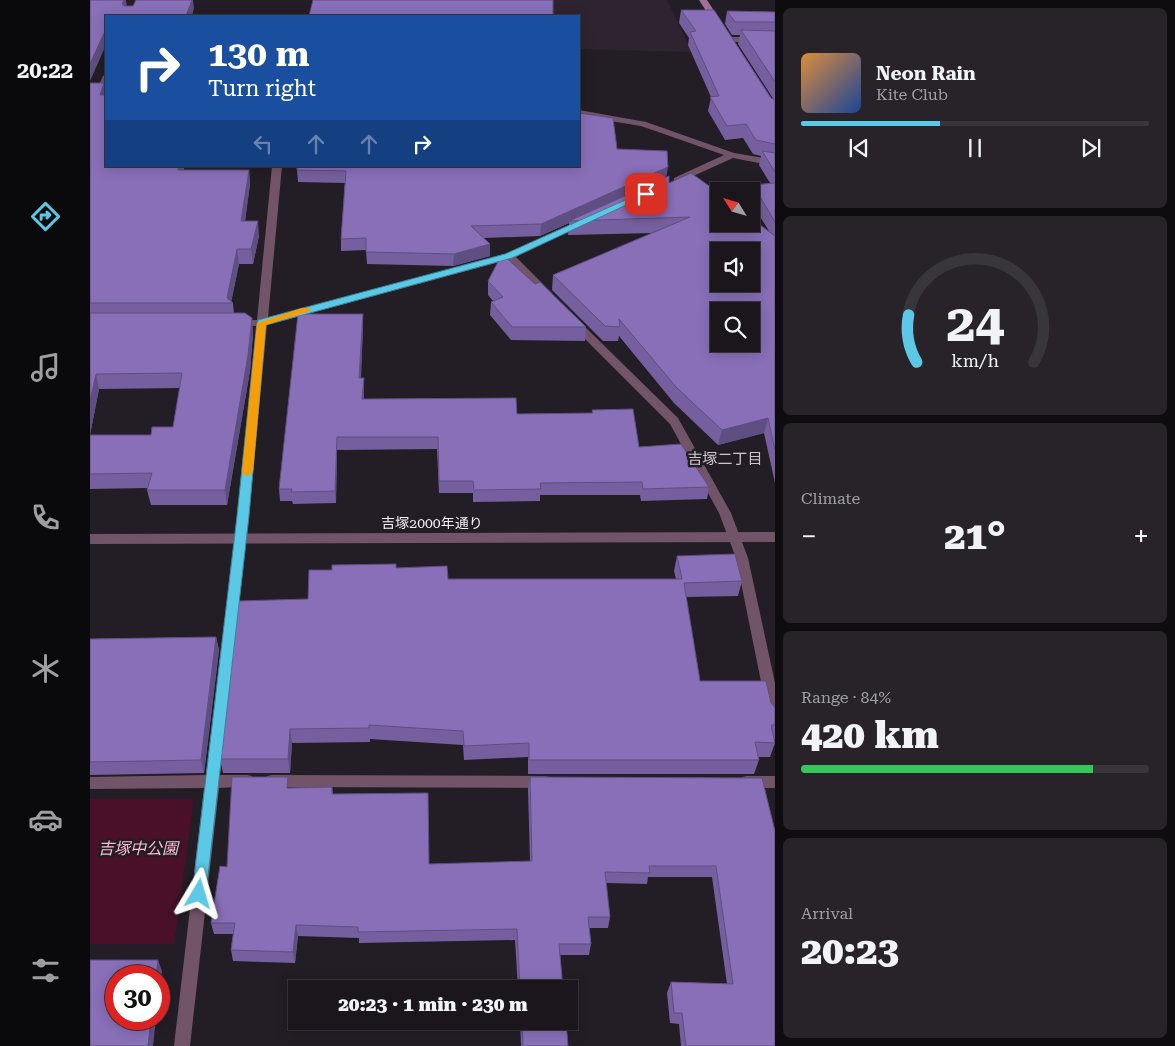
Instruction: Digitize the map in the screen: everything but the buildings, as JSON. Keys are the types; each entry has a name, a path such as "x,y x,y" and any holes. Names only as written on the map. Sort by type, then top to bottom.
{"main road":[{"path":"703,0 731,43"}],"street":[{"path":"731,43 775,40"},
{"path":"90,88 104,88"},
{"path":"580,113 643,124 732,155 775,163"},
{"path":"669,183 732,155"},
{"path":"182,1046 243,516 277,167"},
{"path":"223,323 262,323 508,256 598,216"},
{"path":"508,256 674,421 725,513 736,537 775,716"},
{"name":"吉塚2000年通り","path":"90,539 775,537"},
{"path":"90,783 212,781 558,782"},
{"path":"736,782 775,782"}],"shaded area":[{"path":"356,0 667,0 692,52 580,49 580,15 354,15"}],"green space":[{"name":"吉塚中公園","path":"90,799 194,799 174,944 90,944"}],"slow traffic":[{"path":"247,472 262,323 306,311"}],"district":[{"name":"吉塚二丁目","path":"725,459"}],"route":[{"path":"199,894 243,516 262,323 508,256 646,194"}]}
